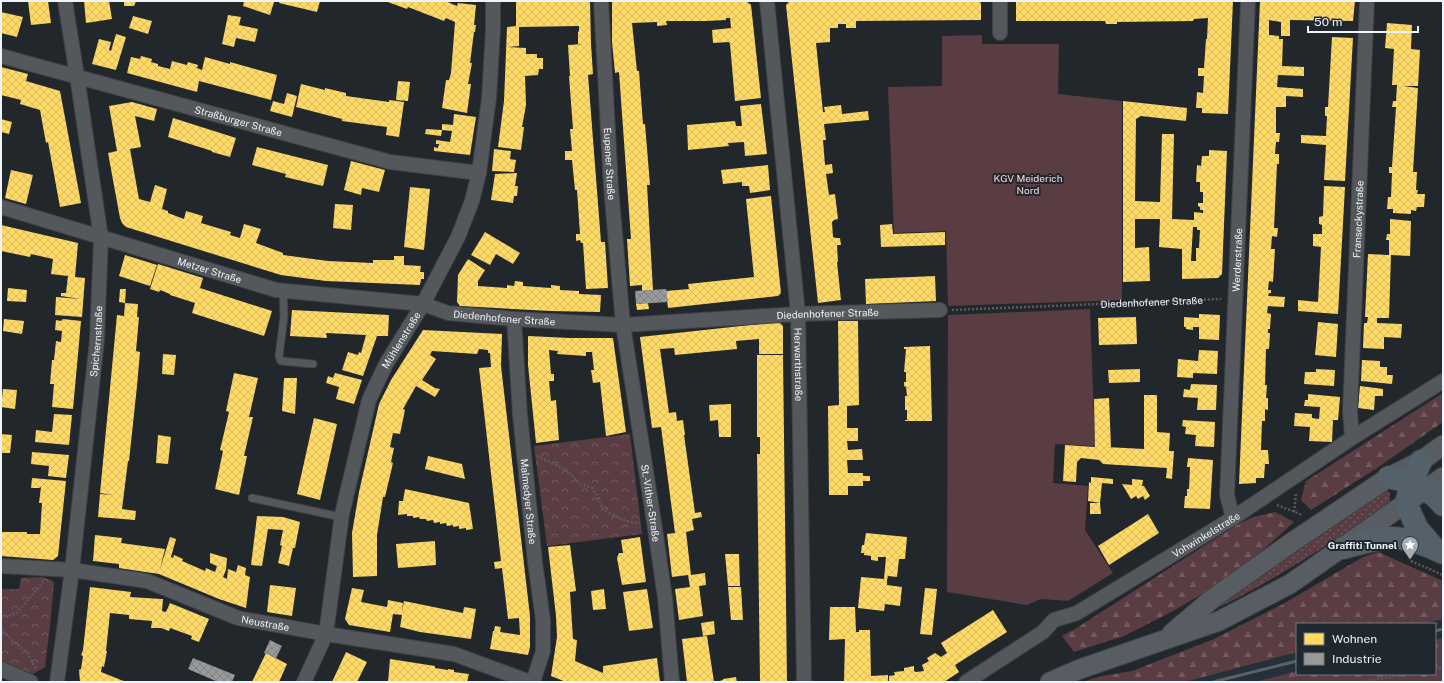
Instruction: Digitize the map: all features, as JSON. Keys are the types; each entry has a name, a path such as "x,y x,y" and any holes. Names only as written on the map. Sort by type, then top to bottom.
{"highway":[{"path":"1420,461 1427,483 1443,505"},
{"path":"1389,477 1427,483"},
{"path":"1427,483 1406,504 1417,528 1438,551"},
{"path":"1343,548 1389,538 1404,539 1438,551"}],"main road":[{"path":"1165,639 1212,599 1288,545 1389,477 1420,461 1443,445"},
{"path":"1050,682 1080,669 1219,621 1290,584 1406,504"}],"street":[{"name":"Spichernstraße","path":"57,682 72,570 97,340 101,238 77,76 64,1"},
{"name":"Mühlenstraße","path":"304,682 326,634 341,517 369,400 386,364 423,304 458,237 472,201 479,173 489,98 493,1"},
{"name":"Eupener Straße","path":"601,1 610,187 623,325"},
{"name":"Herwarthstraße","path":"766,1 798,314 804,682"},
{"path":"1000,1 1000,33"},
{"name":"Werderstraße","path":"1233,518 1227,495 1234,298 1248,1"},
{"name":"Franseckystraße","path":"1352,438 1350,411 1367,1"},
{"name":"Straßburger Straße","path":"1,56 390,162 479,173"},
{"name":"Metzer Straße","path":"1,207 276,290 423,304"},
{"name":"Diedenhofener Straße","path":"423,304 448,313 514,320 623,325 798,314 940,310"},
{"name":"Malmedyer Straße","path":"514,320 520,415 535,562 543,620 543,651 532,682"},
{"name":"St.-Vither-Straße","path":"623,325 665,598 672,682"},
{"name":"Vohwinkelstraße","path":"966,682 1043,632 1054,620 1077,613 1233,518 1352,438 1443,380"},
{"name":"Neustraße","path":"1,566 72,570 147,581 238,618 326,634 454,654 532,682"},
{"path":"1,669 35,678"}],"lane":[{"path":"283,291 284,316 279,356 281,361 313,364"},
{"path":"252,498 341,517"}],"path":[{"name":"Diedenhofener Straße","path":"940,310 1234,298"},
{"path":"524,453 535,455 568,471 580,484 592,488 599,498 602,509 636,524 654,522"},
{"path":"1294,512 1304,516"},
{"path":"1410,560 1443,575"},
{"path":"1,618 17,613 54,569"},
{"path":"1,628 4,633 28,654 35,678"},
{"path":"1361,682 1402,675"}],"shaded area":[{"path":"1443,619 1443,638 1436,640 1436,623 1427,623"},
{"path":"1296,652 1296,671 1255,682 1185,682"}],"green space":[{"name":"KGV Meiderich Nord","path":"982,35 982,44 1059,44 1058,94 1122,101 1122,300 948,306 946,231 894,233 888,87 942,86 942,36"},
{"path":"1090,309 1095,446 1055,444 1053,483 1088,486 1085,530 1113,573 1068,601 1041,599 1027,605 947,592 948,315"},
{"path":"1443,393 1443,422 1377,468 1311,510 1301,500 1306,481"},
{"path":"630,434 642,534 547,546 534,446"},
{"path":"1386,489 1390,493 1390,502 1387,505 1283,572 1239,597 1217,608 1216,607 1216,604"},
{"path":"1275,512 1294,522 1253,559 1211,589 1173,611 1124,636 1074,652 1062,636 1235,526 1253,517"},
{"path":"1378,552 1443,581 1443,619 1427,623 1296,623 1296,652 1185,682 1082,682 1102,676 1132,671 1214,639 1283,604 1363,557"},
{"path":"42,577 51,580 54,583 45,667 33,674 1,661 1,589 19,589 21,578"},
{"path":"1443,638 1443,682 1255,682 1296,671 1296,675 1436,675 1436,640"}],"building: Wohnen":[{"path":"28,1 48,1 51,23 31,25"},
{"path":"84,1 109,1 112,19 86,23"},
{"path":"124,1 136,1 134,6 124,6"},
{"path":"244,1 274,2 270,15 243,6"},
{"path":"280,1 320,1 317,12 279,3"},
{"path":"385,1 445,1 457,6 458,3 476,5 474,25 476,25 470,63 472,63 468,84 471,84 467,113 442,108 446,80 449,80 451,73 455,22 446,18 444,21 408,7 407,9"},
{"path":"590,1 593,74 588,75 601,242 605,242 608,288 586,289 583,243 581,243 580,240 576,241 576,234 580,234 577,190 575,190 572,160 565,160 565,151 572,151 570,129 573,129 568,45 584,44 578,44 579,26 519,27 519,46 507,47 526,48 526,54 537,54 537,58 543,58 543,69 539,69 538,75 525,76 526,105 522,127 524,127 521,150 498,147 504,101 507,27 516,26 516,2"},
{"path":"612,1 746,1 751,5 761,98 735,101 730,44 729,42 713,43 712,30 731,28 730,18 726,18 726,20 706,21 666,21 667,25 657,26 657,22 632,23 637,71 639,71 643,124 645,124 650,185 647,185 653,290 642,291 642,285 630,286 627,239 631,239 619,72 615,73 612,42"},
{"path":"790,1 978,1 981,3 981,20 856,21 856,28 846,28 846,24 838,24 838,28 830,28 830,42 816,43 823,112 825,112 824,107 841,105 842,114 868,111 869,120 824,124 826,140 823,140 825,165 832,164 833,173 826,174 829,195 835,194 838,219 832,222 833,237 840,238 841,245 837,245 837,262 841,300 818,303 786,5"},
{"path":"1016,1 1233,1 1228,114 1202,113 1202,108 1196,108 1197,92 1203,93 1204,76 1198,76 1198,68 1204,68 1208,18 1194,19 1193,21 1117,22 1117,24 1106,24 1105,21 1016,21"},
{"path":"1260,1 1355,1 1353,21 1290,20 1290,36 1281,36 1281,22 1269,20 1269,35 1279,36 1279,39 1283,39 1282,66 1304,67 1304,76 1278,75 1277,87 1303,89 1303,97 1286,96 1286,107 1276,107 1276,133 1280,133 1279,142 1276,142 1275,154 1279,154 1279,164 1277,164 1274,228 1278,228 1277,237 1272,236 1271,249 1275,249 1273,282 1269,281 1268,290 1271,290 1271,293 1269,293 1268,296 1285,297 1284,307 1268,306 1267,313 1271,314 1270,329 1268,329 1268,333 1270,333 1269,349 1266,349 1265,385 1267,385 1266,398 1268,398 1268,410 1265,409 1265,421 1262,421 1261,450 1268,450 1269,464 1265,464 1264,478 1256,478 1256,483 1239,484"},
{"path":"1,12 23,17 17,37 1,33"},
{"path":"228,15 241,17 239,25 258,29 255,42 236,38 234,47 222,44"},
{"path":"133,16 152,21 148,34 129,28"},
{"path":"1387,23 1412,25 1411,49 1420,50 1418,86 1403,86 1418,88 1413,172 1417,172 1417,194 1425,194 1424,207 1417,207 1416,211 1411,210 1411,214 1393,213 1393,209 1387,209 1388,197 1391,197 1392,173 1389,173 1389,167 1392,167 1396,107 1392,107 1393,101 1396,101 1397,85 1392,85 1394,49 1385,48"},
{"path":"116,34 126,37 116,70 92,64 99,39 111,42 109,50 111,51"},
{"path":"1332,37 1353,38 1345,181 1324,180 1326,145 1301,143 1301,135 1326,136 1327,116 1325,116 1325,107 1328,107"},
{"path":"141,56 152,59 151,62 158,64 158,66 170,69 172,61 187,65 188,62 198,65 197,68 202,70 205,57 230,64 230,62 277,75 271,100 199,81 197,92 127,73 131,57 140,59"},
{"path":"1,67 28,74 26,81 60,91 81,203 60,207 48,142 46,143 40,110 20,104 21,100 1,95"},
{"path":"398,81 410,82 408,101 396,100"},
{"path":"301,84 346,93 346,96 389,102 389,100 404,102 399,137 386,135 387,127 342,121 342,119 296,107"},
{"path":"287,93 297,96 292,117 270,111 273,101 284,104"},
{"path":"1123,101 1187,108 1186,121 1141,116 1136,119 1135,201 1160,202 1162,134 1174,134 1172,219 1194,220 1194,212 1203,213 1203,210 1200,210 1200,207 1198,206 1198,203 1203,203 1203,192 1200,192 1200,182 1196,182 1197,165 1201,166 1202,156 1209,156 1209,150 1227,151 1222,274 1218,278 1182,279 1182,249 1159,247 1160,219 1135,219 1135,248 1149,247 1150,281 1123,282","holes":["1193,227 1197,227 1197,230 1200,230 1199,248 1196,248 1196,261 1191,261"]},
{"path":"132,102 157,109 154,121 135,116 141,147 130,149 139,199 150,202 155,185 167,189 162,209 168,211 168,213 184,219 186,211 203,216 201,223 231,232 230,235 240,238 244,224 261,229 256,243 283,253 283,255 328,261 373,263 373,260 394,260 394,256 404,256 404,265 421,266 420,272 424,272 424,279 421,279 420,285 326,281 281,275 126,227 120,218 108,153 117,151 109,106"},
{"path":"761,104 767,154 745,156 744,142 728,143 729,146 688,150 687,125 735,121 736,126 742,126 740,106"},
{"path":"454,114 476,117 470,155 434,151 434,147 438,148 439,144 436,144 436,140 450,142 452,131 442,130 442,124 453,125"},
{"path":"173,118 236,138 230,157 168,137"},
{"path":"1,119 12,122 9,134 1,132"},
{"path":"426,129 442,130 441,136 425,134"},
{"path":"257,147 328,165 323,186 285,177 286,174 252,165"},
{"path":"494,149 511,151 510,159 516,160 514,172 492,171"},
{"path":"351,161 385,170 379,192 362,188 361,195 344,190"},
{"path":"768,165 770,190 750,193 749,186 742,186 742,182 723,184 721,170"},
{"path":"11,170 33,175 26,204 5,198"},
{"path":"517,173 515,186 518,186 517,196 514,196 513,203 491,200 495,174"},
{"path":"1324,186 1345,187 1338,314 1298,311 1298,300 1318,302 1321,247 1313,246 1313,234 1322,234 1322,225 1319,224 1319,217 1323,216"},
{"path":"410,187 430,189 424,250 404,247"},
{"path":"771,196 781,293 778,296 668,308 666,291 689,289 688,284 754,277 746,199"},
{"path":"335,204 353,205 351,230 333,228"},
{"path":"1390,219 1411,221 1410,256 1391,255 1389,318 1377,318 1377,323 1402,324 1401,338 1384,337 1384,349 1363,348 1364,323 1367,323 1368,317 1365,317 1368,254 1389,255 1389,240 1386,240 1387,234 1390,234"},
{"path":"892,224 893,234 945,232 945,245 881,247 880,225"},
{"path":"1,225 78,243 75,277 85,278 82,317 55,315 56,297 80,299 61,296 61,293 66,293 68,276 51,274 53,259 31,254 30,257 1,251"},
{"path":"485,232 520,253 513,264 496,254 490,265 471,255"},
{"path":"125,255 157,265 150,286 119,276"},
{"path":"468,259 485,270 478,281 478,286 507,288 507,285 514,286 515,281 523,282 523,286 551,288 551,285 560,286 560,290 579,291 579,294 601,295 600,312 460,306 457,302 458,275"},
{"path":"158,264 203,278 200,288 272,311 264,336 192,313 195,303 170,295 160,290 159,292 150,289"},
{"path":"935,276 936,301 866,304 865,279"},
{"path":"8,288 27,290 26,302 7,301"},
{"path":"120,289 126,289 125,303 119,302"},
{"path":"125,303 138,304 137,317 139,317 136,351 140,352 137,386 122,509 136,511 135,520 98,517 100,494 113,495 100,493 117,315 124,316"},
{"path":"648,303 649,309 637,310 636,304"},
{"path":"292,310 389,315 388,336 377,336 363,376 342,370 348,352 358,355 359,352 361,353 366,335 326,333 327,338 290,336"},
{"path":"1199,314 1220,315 1219,340 1199,339 1199,327 1193,327 1193,330 1186,329 1186,327 1184,327 1184,317 1199,318"},
{"path":"1136,317 1137,344 1099,345 1098,318"},
{"path":"4,319 24,321 22,334 3,331"},
{"path":"63,319 81,321 73,409 52,407 54,384 50,384 52,360 54,360 56,341 61,342 62,331 55,330 56,320 61,321"},
{"path":"838,321 858,321 859,405 847,406 847,428 858,428 858,441 847,441 848,450 862,449 863,460 847,460 848,473 863,473 863,476 870,476 870,481 863,481 863,486 848,486 848,495 829,495 828,406 839,405"},
{"path":"779,322 783,326 783,354 759,354 759,339 736,341 737,349 675,355 674,348 660,349 669,413 676,412 677,421 683,420 695,513 701,512 702,517 692,519 694,530 686,532 691,575 705,573 706,585 699,586 703,616 679,620 675,589 690,587 688,575 672,577 667,534 675,533 661,427 652,428 640,337"},
{"path":"1318,322 1338,324 1336,357 1315,355"},
{"path":"423,330 502,334 501,366 530,616 530,647 528,655 490,649 495,626 501,627 500,632 520,635 519,618 508,619 502,568 495,569 494,562 501,561 479,368 491,367 490,353 488,353 488,350 479,349 477,354 432,351 430,355 436,359 422,380 435,388 440,389 435,397 416,386 403,409 405,410 400,434 393,433 390,447 394,448 391,462 393,463 385,497 383,497 377,535 377,576 353,577 352,533 359,492 379,404 391,380"},
{"path":"528,336 613,338 626,432 606,436 600,382 593,383 591,370 594,370 592,352 586,352 586,356 557,354 558,351 549,350 551,374 554,374 554,381 549,381 551,401 556,400 559,440 536,443 528,365"},
{"path":"930,346 932,421 905,421 907,420 907,410 905,410 905,396 907,396 906,387 904,386 904,382 906,382 906,372 904,372 906,349 904,349 904,347"},
{"path":"1199,350 1218,351 1217,374 1193,373 1193,378 1177,377 1178,359 1198,361"},
{"path":"163,354 176,355 174,375 162,374"},
{"path":"757,355 783,355 787,682 760,682 757,454 760,454 760,437 757,437"},
{"path":"1362,360 1380,361 1380,367 1387,367 1387,375 1393,375 1392,384 1361,381"},
{"path":"1140,369 1140,382 1109,383 1108,370"},
{"path":"1316,369 1335,370 1334,386 1304,384 1305,372 1316,372"},
{"path":"234,373 258,378 249,417 253,417 244,456 247,456 239,495 215,489 223,451 220,450 229,412 226,411"},
{"path":"335,373 362,380 354,404 336,399 339,387 326,383 328,376 333,378"},
{"path":"284,378 297,378 295,414 282,411"},
{"path":"1191,384 1217,385 1216,410 1197,410 1198,398 1183,397 1184,389 1190,390"},
{"path":"1360,386 1383,389 1383,396 1375,396 1374,410 1358,408"},
{"path":"3,389 17,390 15,409 1,407"},
{"path":"1308,394 1340,397 1338,420 1333,420 1332,442 1309,441 1310,427 1294,426 1295,413 1312,414 1312,418 1319,419 1320,407 1304,406 1305,400 1308,400"},
{"path":"1144,395 1157,395 1157,432 1170,433 1169,451 1174,451 1172,479 1166,478 1167,468 1103,464 1099,460 1081,458 1077,462 1076,482 1063,481 1065,445 1095,447 1094,399 1109,398 1111,447 1106,447 1144,449"},
{"path":"731,404 731,437 719,437 718,420 710,421 709,405"},
{"path":"54,414 72,415 69,445 35,442 36,430 52,432"},
{"path":"314,418 337,424 320,500 297,494"},
{"path":"1183,420 1215,422 1214,447 1195,446 1196,435 1185,434 1186,427 1182,426"},
{"path":"1,434 12,435 10,453 1,453"},
{"path":"158,435 171,437 168,464 156,463"},
{"path":"32,452 69,455 66,478 48,476 49,466 31,464"},
{"path":"428,456 462,464 465,479 425,469"},
{"path":"1188,458 1213,460 1210,509 1184,508 1185,496 1187,496 1187,489 1189,489 1190,467 1187,467"},
{"path":"1091,477 1113,479 1113,484 1102,483 1100,503 1088,501 1089,482 1091,483"},
{"path":"32,478 66,481 58,556 53,560 1,556 1,532 27,532 27,534 40,534 42,503 39,503 41,487 31,488"},
{"path":"1132,479 1143,480 1142,486 1144,486 1150,496 1145,500 1143,496 1138,499 1136,496 1131,499 1122,484 1132,485"},
{"path":"405,489 469,503 473,529 459,529 459,526 447,526 446,523 440,524 440,522 434,523 433,520 427,521 426,519 420,519 419,517 413,518 413,516 407,516 407,514 398,515 399,501 403,501"},
{"path":"1090,503 1100,503 1101,514 1090,514"},
{"path":"1148,514 1159,533 1109,565 1098,546"},
{"path":"257,516 283,517 300,522 295,548 293,548 289,566 278,563 282,546 280,545 283,530 268,529 262,566 251,565"},
{"path":"866,533 907,537 905,559 899,559 897,577 888,576 887,580 887,585 902,587 900,606 885,604 884,611 858,608 861,577 884,579 886,557 878,557 878,561 871,560 871,556 861,553"},
{"path":"95,535 122,538 121,543 165,549 160,569 170,537 176,539 171,557 173,558 174,555 183,559 182,561 205,571 206,568 215,572 217,566 210,563 210,553 227,558 226,570 223,577 227,579 228,569 236,572 238,565 246,568 245,575 250,577 246,608 219,599 159,574 119,568 119,564 93,561"},
{"path":"640,537 646,582 622,585 617,558 619,553 623,553 621,540"},
{"path":"435,541 436,565 398,568 396,544"},
{"path":"570,545 576,591 570,592 573,639 577,640 575,661 603,673 603,666 657,658 660,682 566,682 551,676 557,637 548,547"},
{"path":"725,554 739,554 740,586 728,586"},
{"path":"270,585 296,588 292,616 267,612"},
{"path":"90,587 131,592 130,597 163,599 162,611 166,612 170,603 209,619 199,642 191,639 192,636 170,628 169,631 161,628 151,628 152,621 129,619 129,615 110,613 107,651 104,667 102,666 101,672 126,682 80,682 79,670 81,669 83,656 81,655 83,650"},
{"path":"728,587 741,587 743,620 731,620"},
{"path":"352,588 364,590 361,602 387,607 388,600 403,603 402,612 404,601 463,613 464,607 476,609 471,639 420,632 400,627 402,615 393,614 390,632 349,625 345,619"},
{"path":"925,588 937,589 932,635 920,634"},
{"path":"604,589 606,609 593,610 591,591"},
{"path":"647,589 653,628 629,631 623,592"},
{"path":"830,607 855,607 856,632 859,632 859,630 870,630 871,676 888,675 888,682 844,682 845,639 829,640"},
{"path":"993,610 1007,632 955,665 959,672 944,682 889,682 889,676 895,675 894,672 904,671 904,668 914,666 914,671 916,672 924,671 922,665 929,661 927,658 935,653 941,657 947,653 941,643"},
{"path":"714,621 715,634 703,636 701,623"},
{"path":"707,636 714,682 687,682 682,639"},
{"path":"346,652 367,662 357,682 332,682"},
{"path":"266,653 287,664 279,682 252,682"},
{"path":"390,659 435,666 435,668 454,670 454,672 469,674 467,682 388,682"},
{"path":"736,677 737,682 716,682 723,679"}],"building: Industrie":[{"path":"666,289 668,302 636,304 635,291"},
{"path":"270,640 282,646 276,658 264,653"},
{"path":"193,658 235,675 232,682 218,682 188,669"}],"railway":[{"path":"1436,631 1443,629"},
{"path":"1213,682 1296,661"}],"place":[{"name":"Graffiti Tunnel","path":"1410,560"}]}
